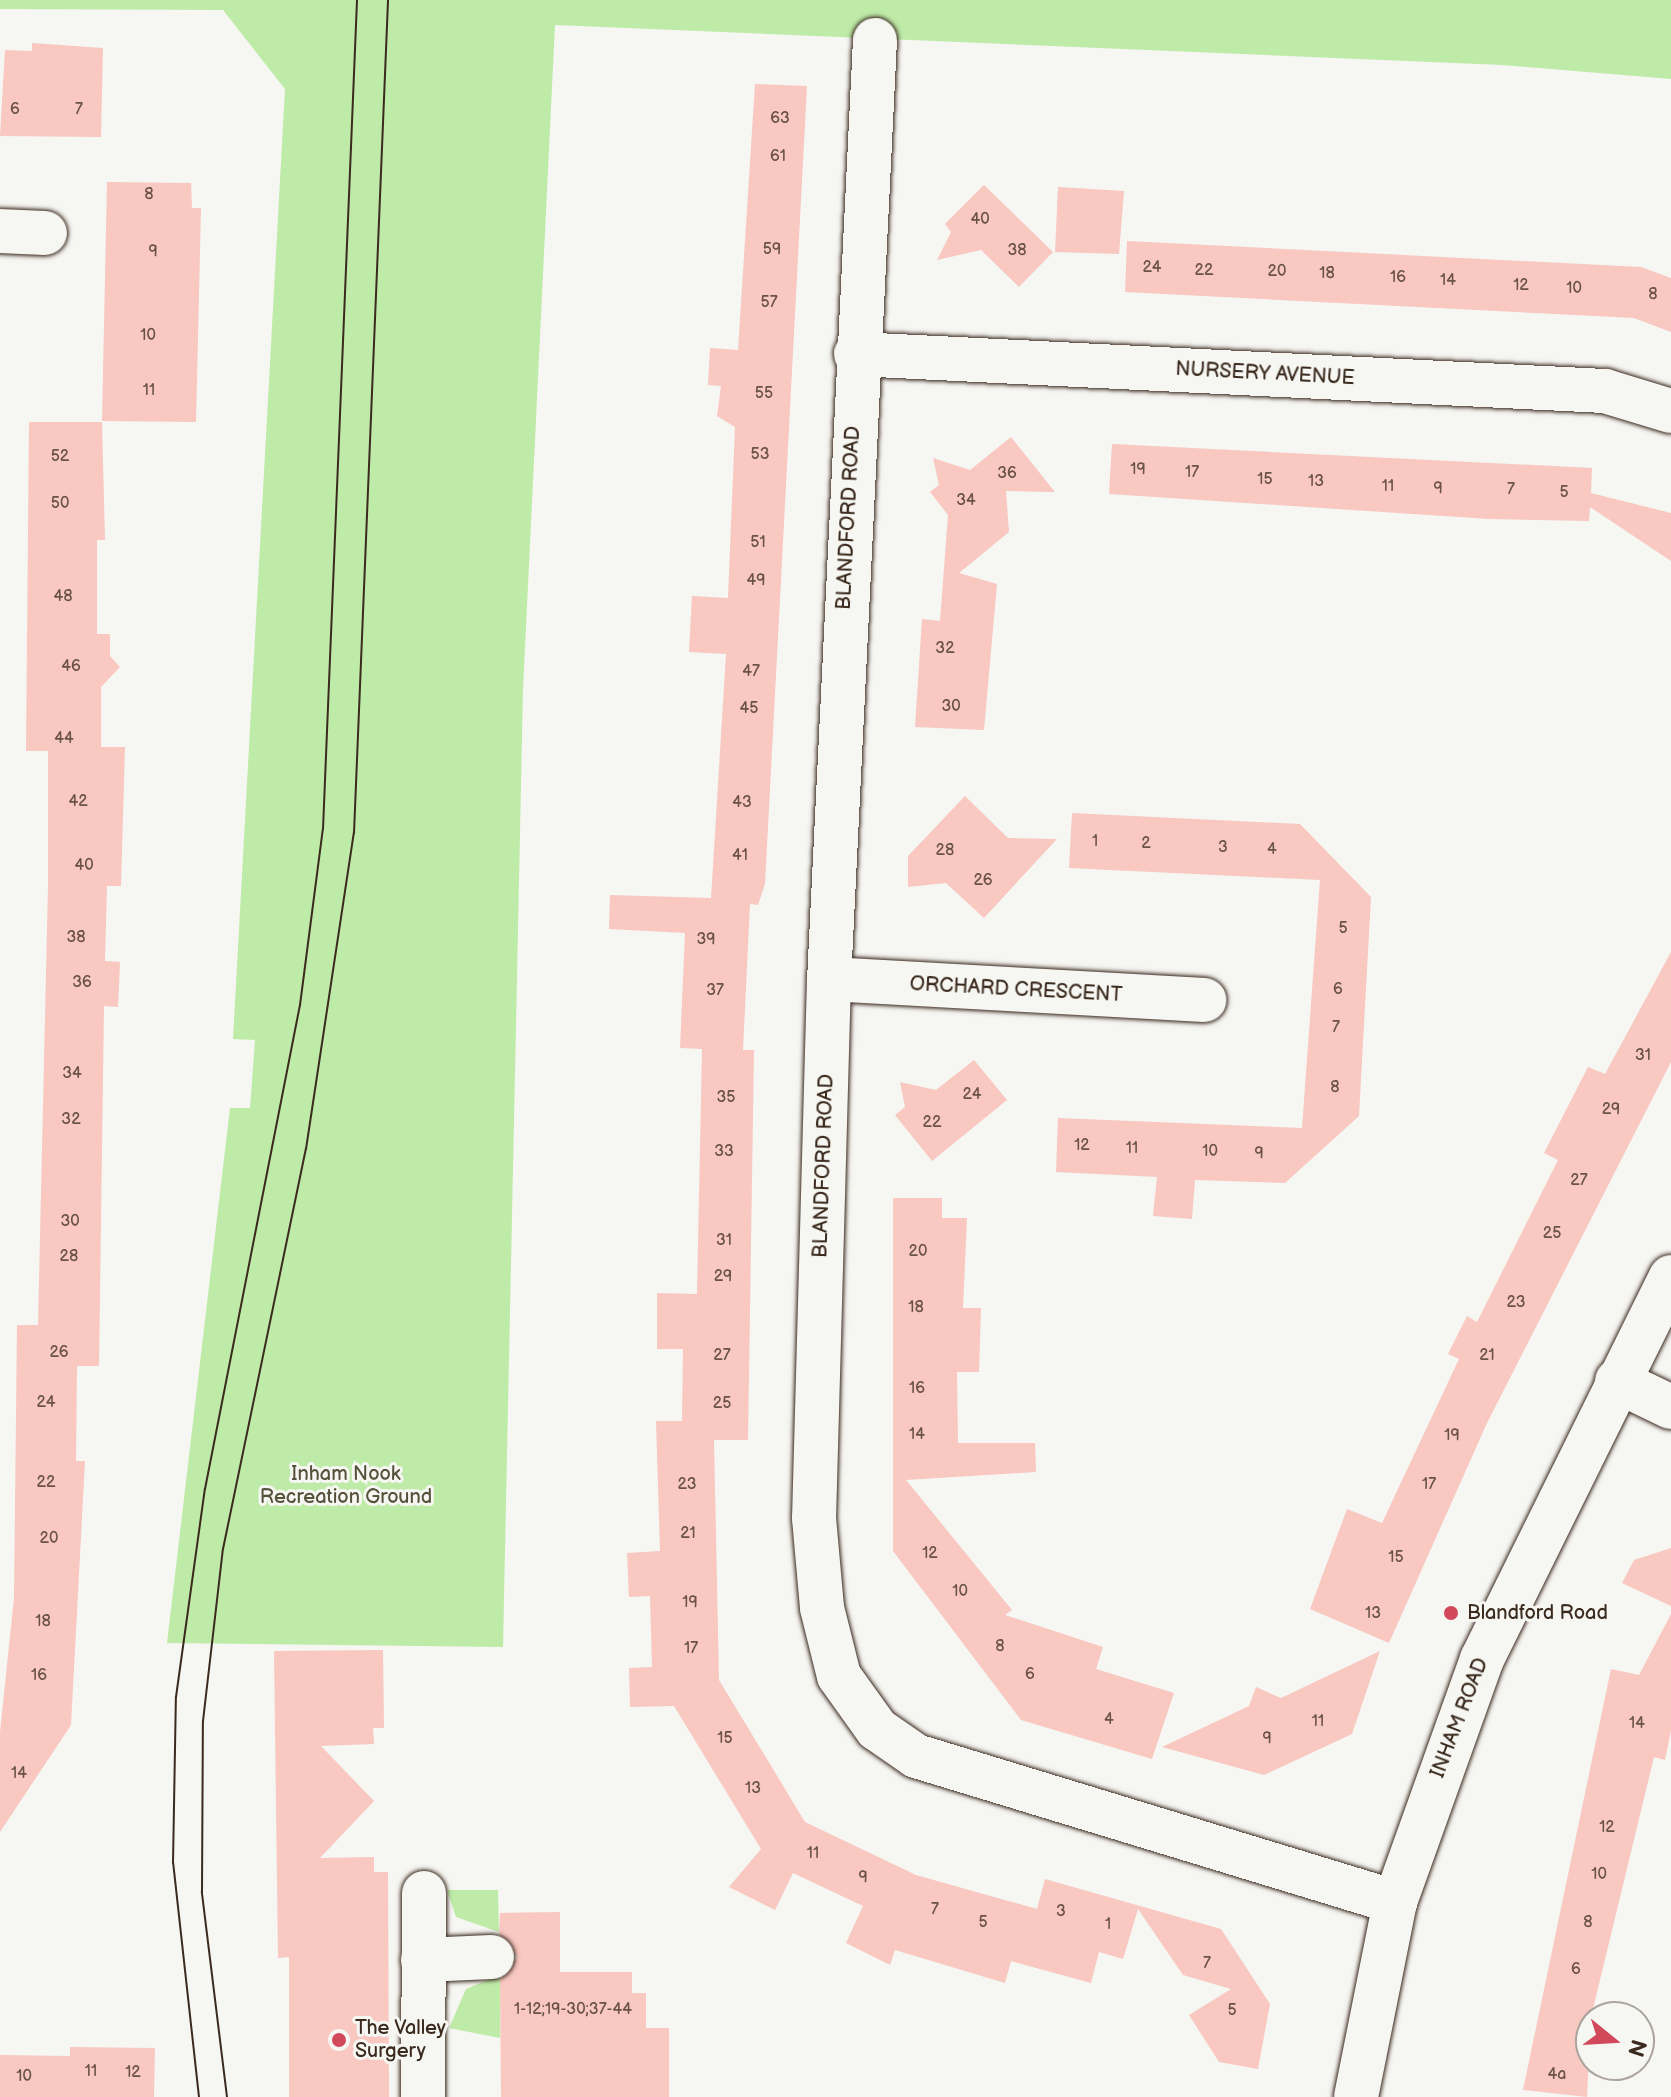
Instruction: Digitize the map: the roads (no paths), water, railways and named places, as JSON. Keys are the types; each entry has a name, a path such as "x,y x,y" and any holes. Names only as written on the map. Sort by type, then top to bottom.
{"street":[{"name":"BLANDFORD ROAD","path":"875,40 856,354 829,979 814,1518 822,1608 839,1676 877,1729 916,1756 1395,1902"},
{"path":"0,231 45,233"},
{"name":"NURSERY AVENUE","path":"856,354 1605,391 1671,411"},
{"name":"ORCHARD CRESCENT","path":"829,979 1204,1000"},
{"name":"INHAM ROAD","path":"1356,2097 1395,1902 1482,1659 1671,1277"},
{"path":"1617,1381 1671,1407"},
{"path":"423,2097 424,1893"},
{"path":"423,1960 492,1957"}],"tram line":[{"path":"199,2097 173,1863 176,1697 205,1489 300,1005 323,829 357,0"},
{"path":"227,2097 202,1892 203,1721 223,1549 306,1149 354,833 388,0"}],"place":[{"name":"Blandford Road","path":"1451,1613"},
{"name":"The Valley Surgery","path":"339,2040"}],"park label":[{"name":"Inham Nook Recreation Ground","path":"346,1486"}]}
